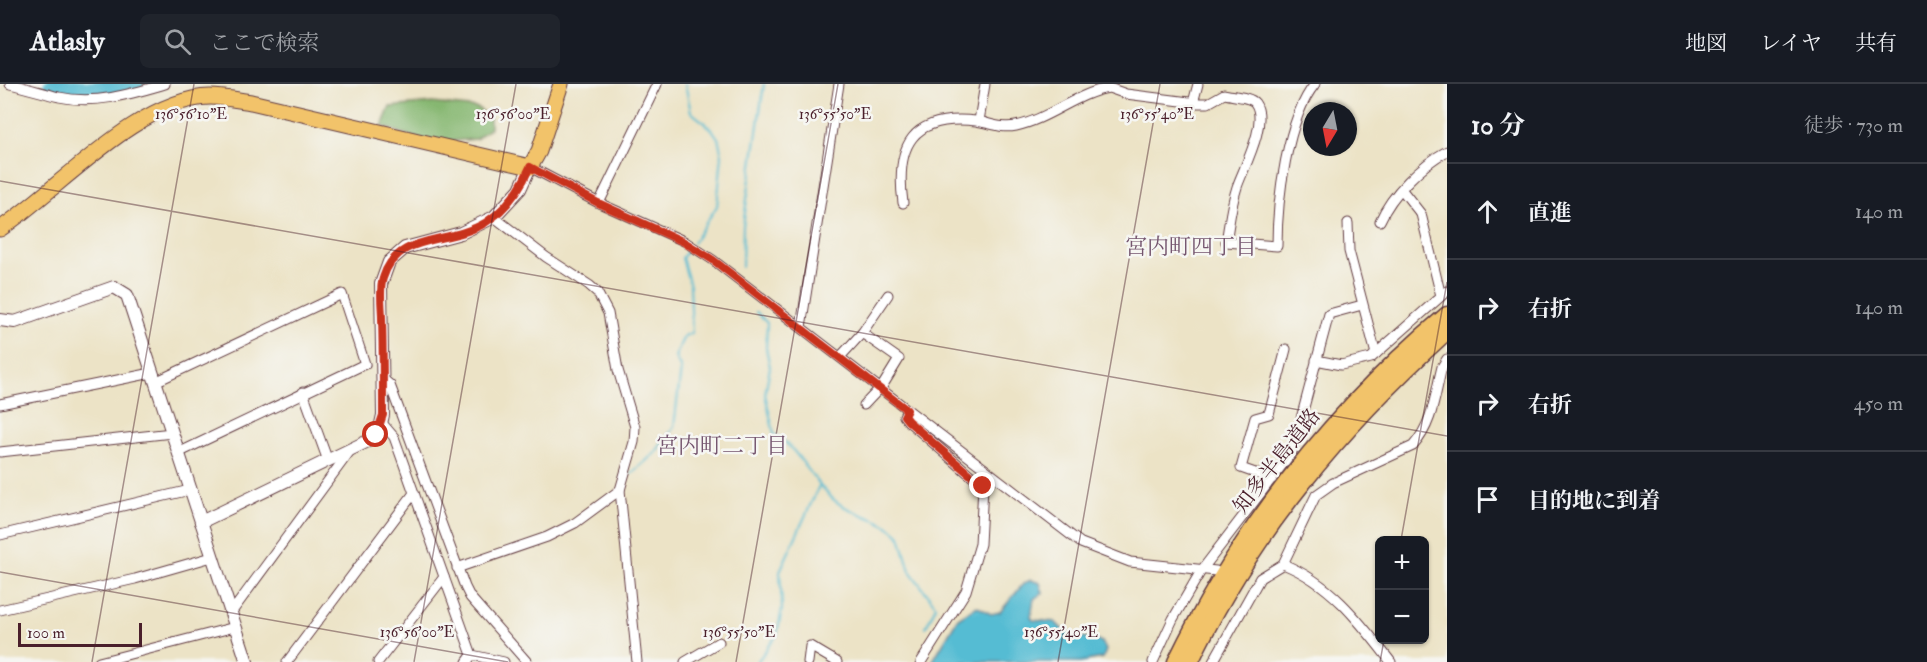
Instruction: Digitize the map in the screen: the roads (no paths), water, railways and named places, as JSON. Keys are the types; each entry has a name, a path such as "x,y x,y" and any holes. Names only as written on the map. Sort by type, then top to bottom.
{"highway":[{"name":"知多半島道路","path":"1176,662 1221,577 1288,479 1350,406 1447,315"},
{"name":"知多半島道路","path":"1190,662 1232,583 1292,494 1360,414 1447,331"}],"main road":[{"path":"0,229 118,136 166,108 209,97 251,102 530,167 539,151 561,84"}],"street":[{"path":"10,84 61,98 86,100 122,96 165,84"},
{"path":"598,203 657,84"},
{"path":"801,327 839,84"},
{"path":"979,121 985,84"},
{"path":"1194,103 1198,84"},
{"path":"903,203 901,161 908,144 919,129 950,122 979,121 990,126 1017,126 1104,88 1123,88 1194,103 1208,103 1224,94 1253,100 1257,105 1258,125 1252,153 1237,187 1226,243 1277,246 1283,182 1295,120 1304,97 1315,84"},
{"path":"1380,221 1386,208 1402,190 1446,153"},
{"path":"201,522 372,439 382,423 381,284 394,255 405,248 471,230 494,217 520,189 530,167 598,203 684,242 801,327 1081,543 1130,562 1216,571"},
{"path":"1316,360 1341,365 1371,358 1444,293 1421,214 1402,190"},
{"path":"494,217 546,257 589,285 604,302 608,313 618,370 635,427 634,442 620,490 637,662"},
{"path":"1348,223 1349,251 1376,354"},
{"path":"0,320 15,322 26,319 114,287 127,295 247,662"},
{"path":"0,404 154,377 342,294 365,364 178,453"},
{"path":"840,357 862,333 888,295"},
{"path":"1153,662 1173,619 1201,571 1292,452 1329,314 1362,305"},
{"path":"862,333 899,358 880,388 864,405"},
{"path":"1272,479 1241,468 1241,464 1255,418 1269,414 1286,349"},
{"path":"1213,662 1260,578 1283,564 1316,495 1333,483 1413,446 1422,436 1428,426 1442,366 1447,359"},
{"path":"383,379 390,385 457,568 470,597 527,662"},
{"path":"303,392 328,461"},
{"path":"907,410 904,416 908,421 983,486 980,544 966,591 921,662"},
{"path":"382,423 394,437 444,578 469,659 504,662"},
{"path":"0,452 172,433"},
{"path":"231,613 351,450"},
{"path":"0,535 190,490"},
{"path":"457,568 547,537 575,523 620,490"},
{"path":"287,662 414,493"},
{"path":"0,610 135,579 212,557"},
{"path":"1283,564 1300,571 1329,590 1391,662"},
{"path":"1249,574 1260,578"},
{"path":"378,662 444,578"},
{"path":"99,662 235,627"},
{"path":"685,662 719,642"},
{"path":"808,662 810,646 837,662"}],"water":[{"path":"1031,580 1040,583 1043,593 1034,599 1031,617 1033,620 1055,622 1065,632 1102,642 1106,650 1103,658 1080,662 932,662 958,618 977,606 991,614 1000,612 1024,583"}],"waterway":[{"path":"51,84 86,89 137,84"},
{"path":"685,84 691,112 711,128 718,138 722,155 717,206 693,243"},
{"path":"742,267 743,226 764,84"},
{"path":"631,474 655,453 674,427 681,369 675,357 684,336 692,333 690,286 682,258 690,247"},
{"path":"756,312 767,323 766,348 770,367 765,394 774,434 791,448 834,500 850,510 877,520 900,536 910,571 936,606 926,627"},
{"path":"757,662 777,635 782,609 780,571 819,486"}],"district":[{"name":"宮内町四丁目","path":"1191,247"},
{"name":"宮内町二丁目","path":"722,446"}]}
